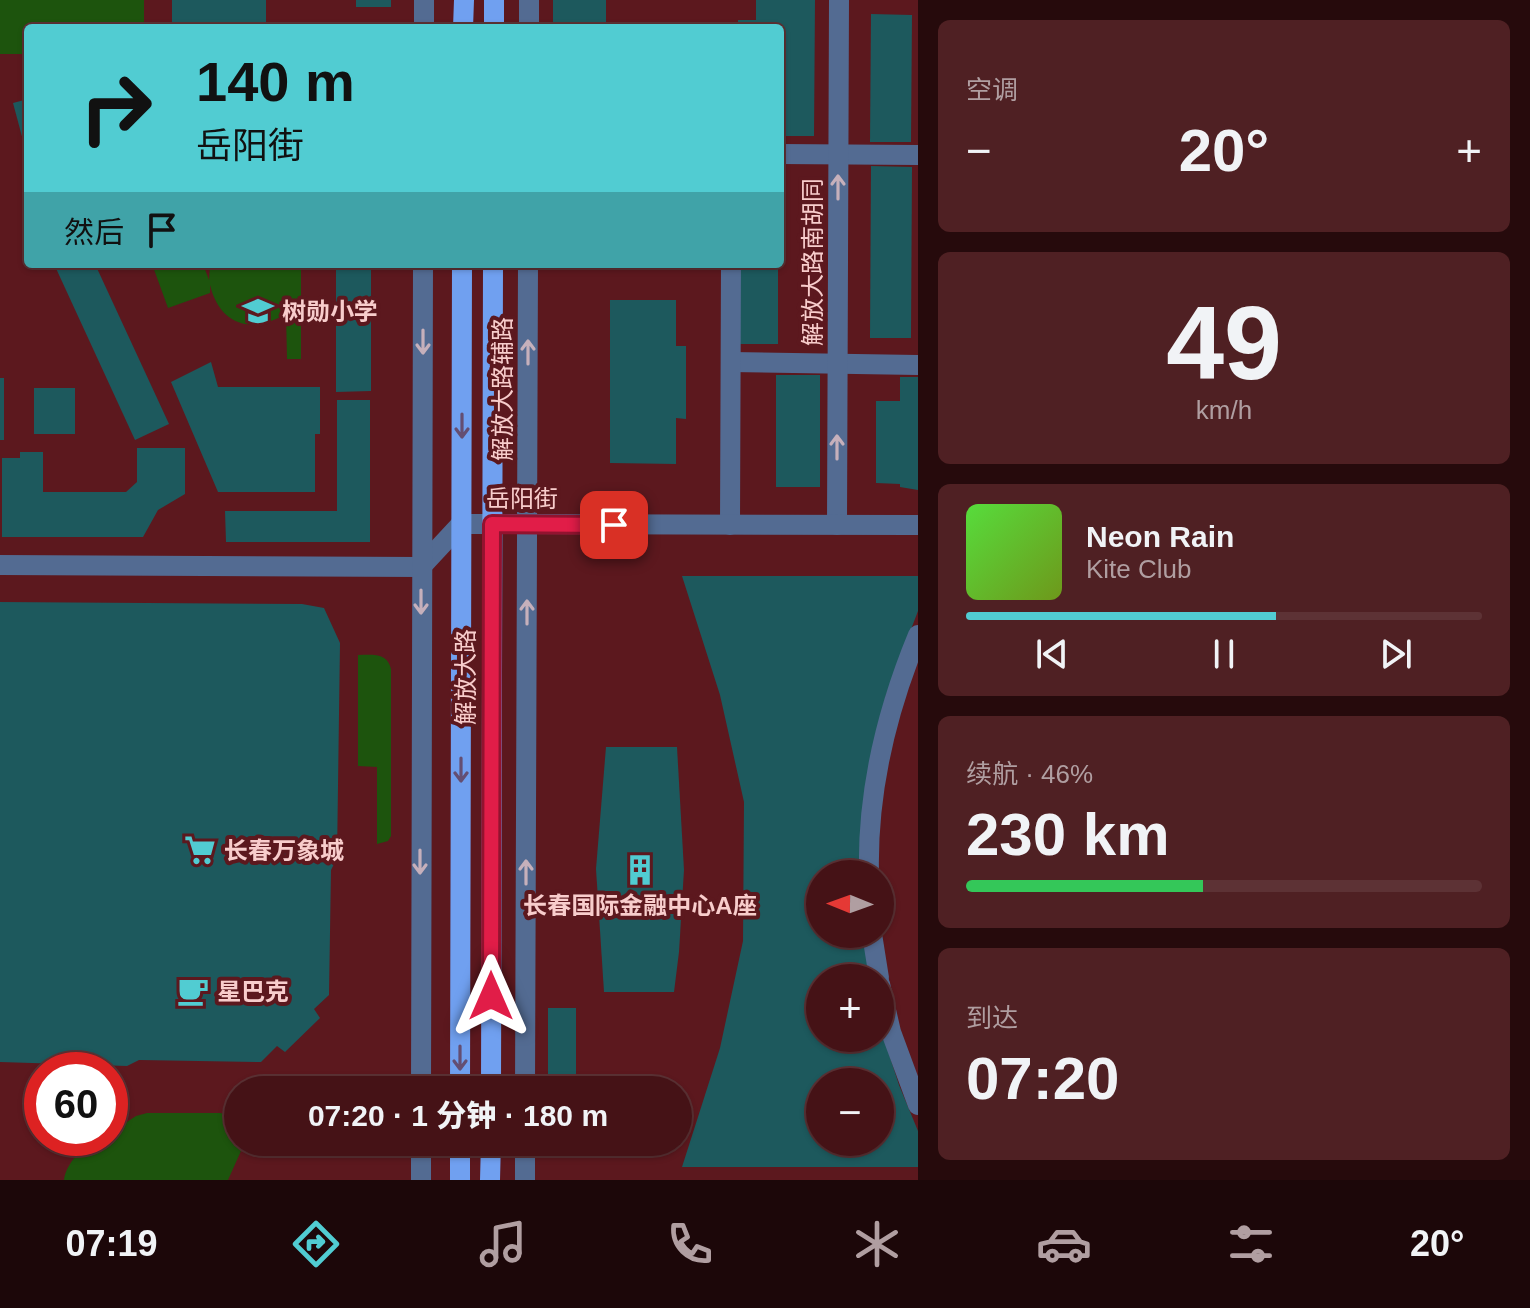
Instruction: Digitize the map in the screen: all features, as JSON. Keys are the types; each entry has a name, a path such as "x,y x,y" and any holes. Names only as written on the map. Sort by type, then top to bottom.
{"main road":[{"path":"463,24 464,0"},
{"path":"494,0 494,24"},
{"name":"解放大路","path":"460,1076 462,268"},
{"name":"解放大路","path":"491,1076 493,268"},
{"path":"460,1156 460,1180"},
{"path":"490,1180 491,1156"}],"street":[{"path":"424,0 424,24"},
{"path":"529,0 529,24"},
{"name":"解放大路南胡同","path":"837,525 839,0"},
{"path":"784,154 918,155"},
{"path":"421,1076 423,268"},
{"name":"解放大路辅路","path":"525,1076 528,268"},
{"path":"730,525 731,268"},
{"path":"731,362 918,365"},
{"name":"岳阳街","path":"421,567 461,524 918,525"},
{"path":"0,565 421,567"},
{"path":"870,860 874,787 882,747 896,694 918,635"},
{"path":"894,1040 918,1105"},
{"path":"421,1156 421,1180"},
{"path":"525,1156 525,1180"}],"green space":[{"path":"0,0 144,0 144,24 24,24 24,54 0,54"},
{"path":"153,268 204,268 209,280 210,268 301,268 301,359 287,359 286,314 261,324 239,322 221,310 210,285 210,293 168,308"},
{"path":"358,655 382,657 391,669 391,836 388,841 377,844 377,767 358,766"},
{"path":"147,1113 224,1114 224,1156 239,1156 228,1180 64,1180 76,1156 128,1156 128,1121"}],"building":[{"path":"172,0 266,0 266,24 172,24"},
{"path":"356,0 391,0 391,7 356,7"},
{"path":"553,0 606,0 606,24 553,24"},
{"path":"756,0 815,0 814,136 784,136 784,24 738,24 738,20 756,20"},
{"path":"871,14 912,15 911,142 870,142"},
{"path":"24,100 24,144 13,103"},
{"path":"871,166 912,167 911,338 870,338"},
{"path":"56,268 97,268 169,424 135,440"},
{"path":"336,268 371,268 371,391 336,392"},
{"path":"736,268 778,268 778,344 736,344"},
{"path":"610,300 676,300 676,346 686,346 686,419 676,418 676,464 610,463"},
{"path":"211,362 218,387 320,387 320,434 315,434 315,492 218,492 171,382"},
{"path":"776,375 820,375 820,487 776,487"},
{"path":"900,377 918,377 918,490 900,487 900,484 876,483 876,401 900,401"},
{"path":"0,378 4,378 4,440 0,440"},
{"path":"34,388 75,388 75,434 34,434"},
{"path":"337,400 370,400 370,542 226,542 225,511 337,511"},
{"path":"137,448 185,448 185,494 158,510 143,537 2,537 2,458 20,458 20,452 43,452 43,492 126,492 137,482"},
{"path":"682,576 918,576 918,611 886,695 862,860 806,860 806,948 866,948 868,964 806,964 806,1052 888,1052 894,1068 806,1068 806,1156 894,1156 894,1069 918,1131 918,1167 682,1167 686,1156 692,1156 692,1136 720,1048 743,941 744,802 720,695"},
{"name":"长春万象城","path":"0,602 302,604 324,608 340,643 337,858 331,870 329,995 314,1009 320,1018 285,1052 277,1046 261,1062 139,1060 128,1066 128,1052 24,1052 24,1063 0,1062"},
{"name":"长春国际金融中心A座","path":"606,747 677,747 684,870 674,992 604,992 596,869"},
{"path":"548,1008 576,1008 576,1076 548,1076"}],"place":[{"name":"树勋小学","path":"258,311"},
{"name":"长春万象城","path":"200,850"},
{"name":"长春国际金融中心A座","path":"640,870"},
{"name":"星巴克","path":"193,991"}],"route":[{"path":"491,996 492,524 614,525"}]}
